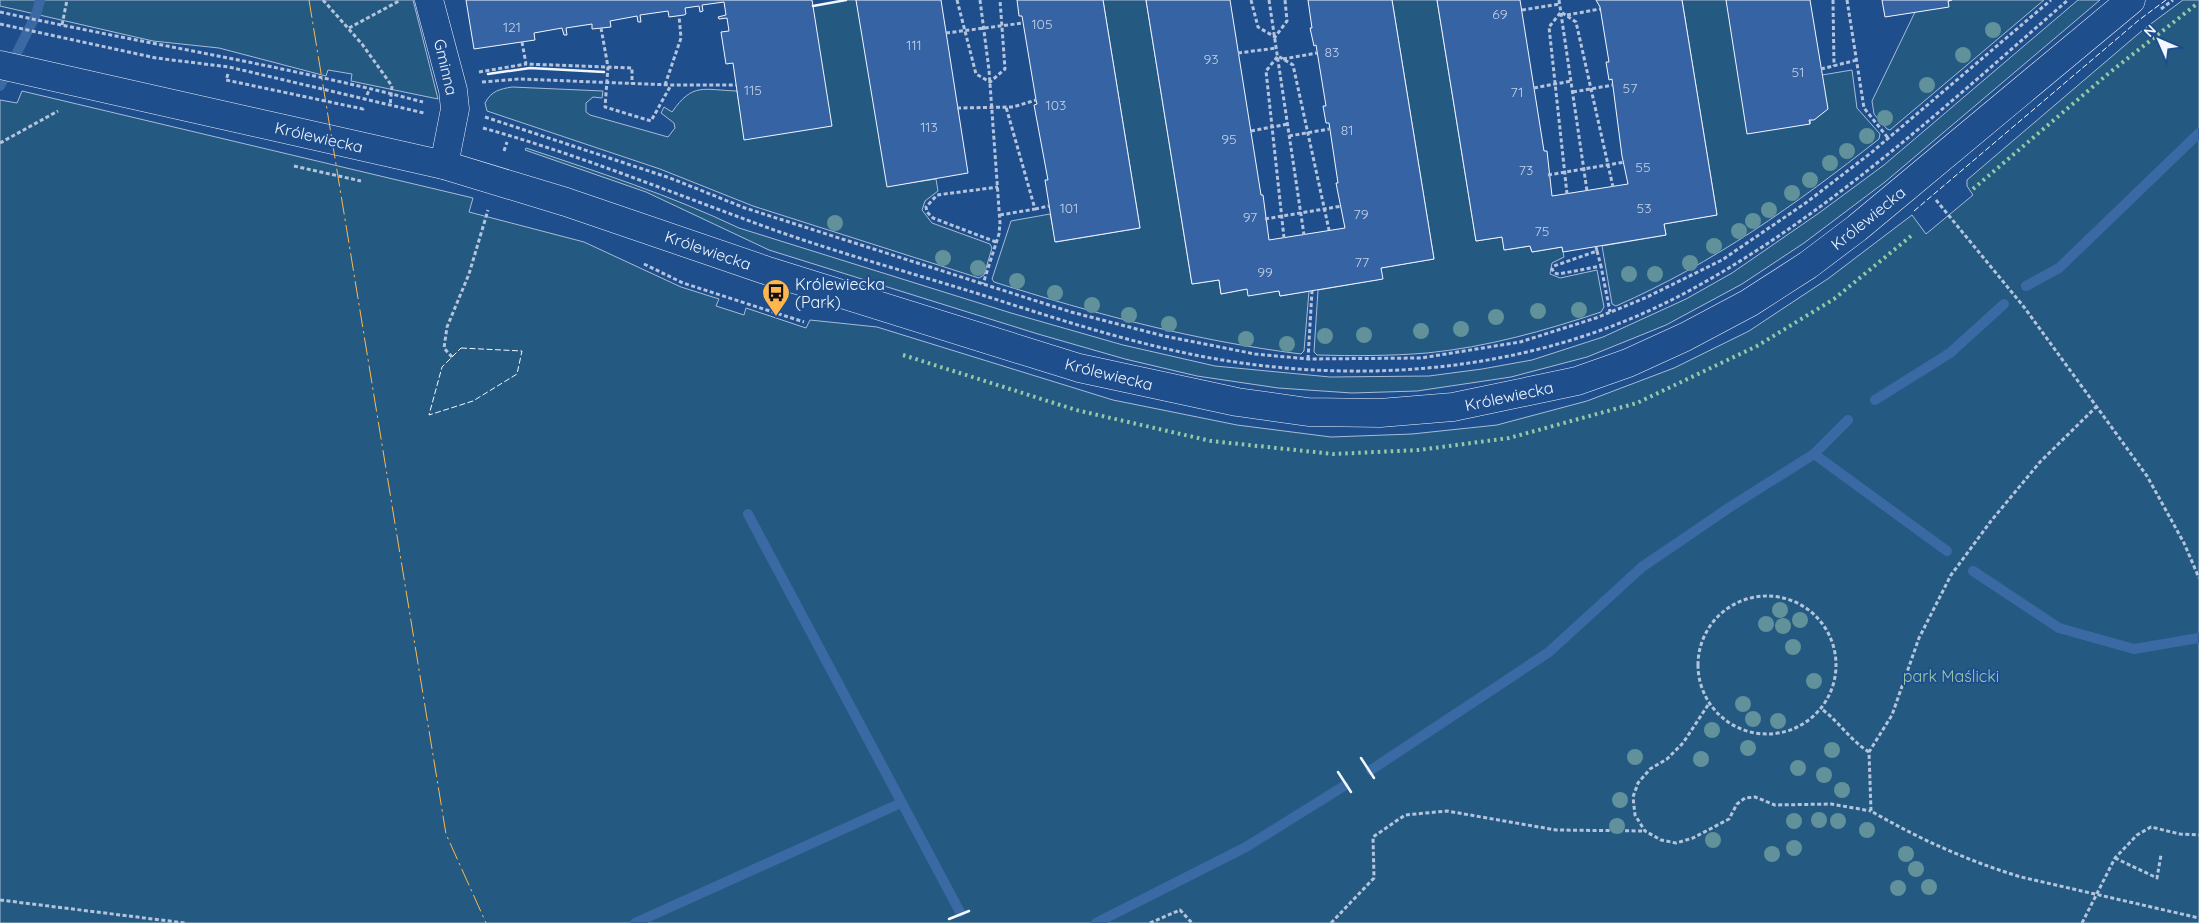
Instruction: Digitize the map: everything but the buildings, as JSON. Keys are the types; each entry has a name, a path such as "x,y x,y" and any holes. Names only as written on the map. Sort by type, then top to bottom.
{"street":[{"name":"Gminna","path":"429,0 453,90 455,109 465,118 444,165"},
{"name":"Królewiecka","path":"0,65 444,165 497,180 861,300 1079,368 1237,402 1308,412 1380,413 1453,407 1577,381 1628,363 1686,336 1749,303 1808,265 2142,7"}],"path":[{"path":"62,25 66,0"},
{"path":"323,0 349,28 392,86 393,94 390,106"},
{"path":"349,28 402,0"},
{"path":"957,0 976,74 990,82"},
{"path":"980,0 990,82 1000,215 999,234 983,284"},
{"path":"990,82 1005,69 1000,0"},
{"path":"1251,0 1258,27 1275,37"},
{"path":"1269,0 1304,234"},
{"path":"1275,37 1286,21 1285,0"},
{"path":"1833,0 1834,66"},
{"path":"1848,0 1864,108 1888,138"},
{"path":"0,24 156,58 228,67 390,106 513,126 670,178 745,208 1072,312 1164,336 1255,354 1308,359 1421,358 1520,342 1610,312 1645,298 1722,260 1807,202 1888,138 2051,0"},
{"path":"465,118 809,242 1110,334 1246,364 1300,369 1416,370 1469,364 1522,354 1606,329 1693,289 1754,252 1860,176 2068,0"},
{"path":"2142,7 2173,0"},
{"path":"1522,10 1559,2 1587,191"},
{"path":"1566,15 1600,9"},
{"path":"0,12 152,45 230,57 428,103"},
{"path":"1561,12 1576,22 1613,187"},
{"path":"1561,12 1549,28 1567,194"},
{"path":"665,85 680,38 678,16"},
{"path":"946,33 1023,23"},
{"path":"601,28 608,67 605,107 651,121 672,85"},
{"path":"522,42 526,64"},
{"path":"1238,53 1277,48"},
{"path":"1283,59 1317,53"},
{"path":"1278,56 1293,66 1329,230"},
{"path":"1278,56 1266,71 1284,238"},
{"path":"229,62 230,57"},
{"path":"1820,69 1857,60"},
{"path":"488,70 526,64 632,68 632,84"},
{"path":"228,74 226,80 255,88 364,110 364,106"},
{"path":"453,90 482,82 520,79 665,85 736,85"},
{"path":"1534,88 1571,81"},
{"path":"1573,92 1613,85"},
{"path":"368,90 368,95"},
{"path":"957,108 1006,107 1036,100"},
{"path":"1006,107 1034,209"},
{"path":"0,143 64,108"},
{"path":"1251,131 1288,124"},
{"path":"512,130 513,126"},
{"path":"1290,136 1329,129"},
{"path":"505,148 507,142"},
{"path":"1548,175 1625,162"},
{"path":"996,242 933,218 927,212 926,207 929,201 936,196 998,187"},
{"path":"1940,192 1934,197 2024,307 2147,476 2184,543 2199,578"},
{"path":"1000,215 1050,206"},
{"path":"1265,218 1342,206"},
{"path":"452,357 444,348 447,327 469,274 489,208"},
{"path":"1601,266 1559,274 1554,273 1552,269 1554,266 1596,249 1601,266 1610,312"},
{"path":"1308,359 1312,291"},
{"path":"1871,811 1869,752 1892,715 1919,638 1951,575 1991,521 2040,462 2097,406"},
{"path":"1788,597 1808,608 1831,638 1839,664 1823,710 1798,726 1783,732 1765,734 1744,731 1726,722 1708,705 1698,679 1697,659 1702,643 1716,618 1730,606 1747,598 1788,597"},
{"path":"1708,705 1683,743 1667,759 1650,769 1638,783 1633,797 1635,815 1645,831 1661,840 1676,843 1693,838 1728,819 1737,804 1746,798 1754,797 1775,805 1831,804 1871,811 1898,827 1976,862 2021,877 2199,918"},
{"path":"1823,710 1834,719 1853,742 1869,752"},
{"path":"1331,923 1374,878 1373,837 1405,815 1447,811 1556,830 1645,831"},
{"path":"2082,923 2115,858 2130,842 2151,826 2180,834 2199,835"},
{"path":"2115,858 2157,878 2161,855"},
{"path":"0,900 185,923"},
{"path":"1150,923 1180,910 1192,923"}],"green space":[{"path":"0,0 413,0 438,99 351,81 352,74 328,70 326,76 219,48 153,41 0,6"},
{"path":"856,0 895,185 936,179 938,191 925,201 922,210 932,223 990,244 992,248 984,275 979,278 753,206 660,169 487,111 485,103 493,93 512,87 603,91 602,98 593,97 586,103 586,112 590,115 668,137 675,128 674,123 661,113 664,107 672,112 686,96 700,90 737,91 745,140 813,6"},
{"path":"1103,0 1146,0 1192,284 1219,280 1221,294 1247,289 1279,291 1280,296 1309,291 1304,351 1301,354 1223,342 1146,325 1032,294 994,282 992,279 1011,221 1050,214 1056,242 1140,228"},
{"path":"1392,0 1437,0 1476,241 1502,237 1505,250 1530,246 1532,252 1562,247 1564,257 1552,263 1550,274 1560,278 1597,270 1604,307 1601,312 1558,326 1471,347 1427,353 1372,356 1317,355 1314,352 1318,290 1382,279 1381,268 1434,259"},
{"path":"1682,0 1726,0 1810,124 1822,75 1852,70 1857,108 1880,134 1879,139 1785,210 1720,252 1687,271 1616,306 1612,304 1602,246 1666,235 1664,224 1717,215"},
{"path":"1952,0 2044,0 1890,130 1887,129 1874,114 1872,101 1915,12"},
{"path":"2078,0 2100,0 1885,182 1804,243 1742,284 1666,325 1587,357 1511,377 1417,391 1352,393 1278,388 1197,376 1125,359 1038,334 769,250 646,192 525,150 526,148 634,185 687,205 739,228 1011,313 1123,345 1215,366 1330,377 1429,376 1532,360 1603,337 1686,299 1732,273 1884,165"},
{"name":"park Maślicki","path":"2183,0 2199,0 2199,923 0,923 0,100 17,103 22,91 473,198 469,212 584,242 681,287 719,299 716,306 744,315 746,308 806,328 810,320 877,327 1113,400 1237,425 1331,437 1412,434 1497,425 1587,401 1674,368 1749,331 1829,278 1912,215 1926,234 1973,195 1967,186 1967,180 2144,29"}],"waterway":[{"path":"0,86 36,15 40,0"},
{"path":"2026,286 2059,268 2199,133"},
{"path":"1875,400 1950,353 2004,304"},
{"path":"1371,770 1549,652 1642,567 1730,507 1814,454 1848,420"},
{"path":"1814,454 1947,551"},
{"path":"748,514 960,912"},
{"path":"1973,571 2059,628 2134,649 2199,638"},
{"path":"1096,923 1246,847 1344,786"},
{"path":"635,923 901,803"}],"hedge":[{"path":"1973,189 2109,73 2198,3"},
{"path":"903,355 1076,410 1211,441 1333,454 1419,450 1509,438 1637,403 1757,346 1834,299 1911,236"}],"fence":[{"path":"1914,211 2139,20 2166,0"},
{"path":"461,348 522,351 517,374 473,401 429,415 442,367 461,348"}],"wall":[{"path":"813,6 846,0"},
{"path":"488,74 530,68 604,72"},
{"path":"1361,758 1374,778"},
{"path":"1338,772 1351,792"},
{"path":"949,919 969,911"}],"power":[{"path":"309,0 446,834 486,923"}],"place":[{"name":"Królewiecka (Park)","path":"776,317"}]}
